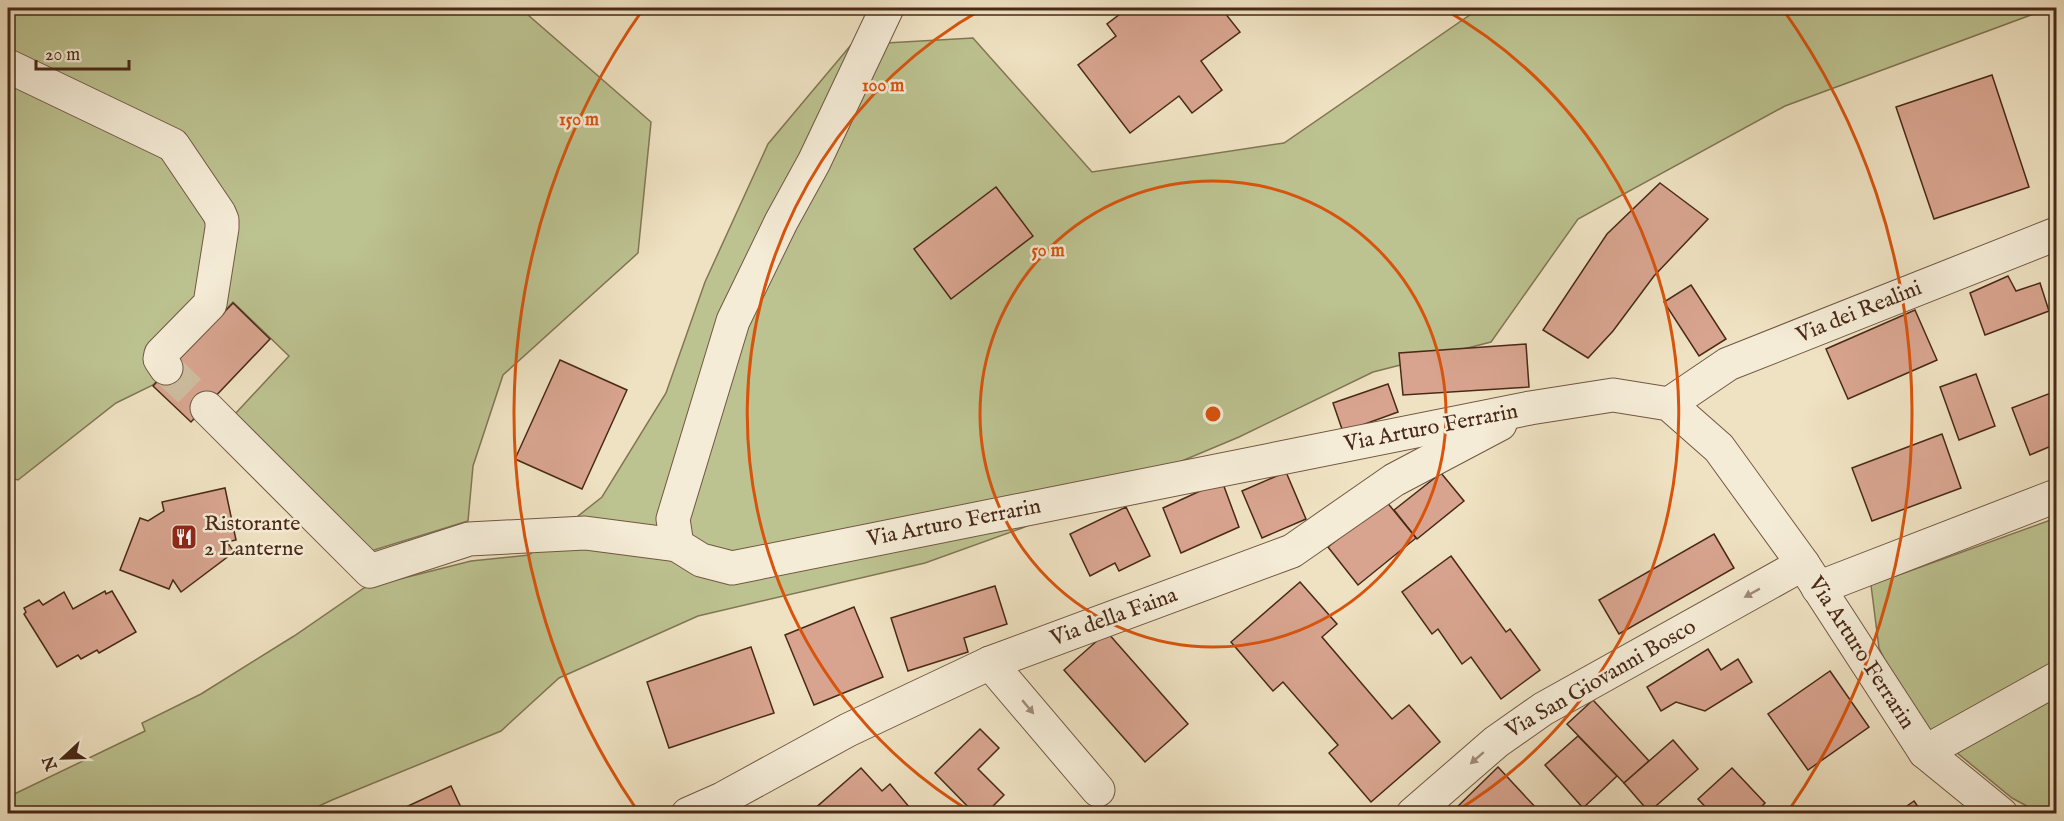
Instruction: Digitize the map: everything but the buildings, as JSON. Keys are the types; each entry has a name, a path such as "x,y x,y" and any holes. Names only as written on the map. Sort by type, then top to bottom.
{"street":[{"path":"677,545 673,519 733,321 781,222 814,162 887,8"},
{"path":"8,66 173,145 219,213 222,228 212,302 161,354 160,359 166,368"},
{"name":"Via dei Realini","path":"1669,404 1728,364 2056,234"},
{"name":"Via Arturo Ferrarin","path":"207,408 370,571 469,539 585,533 677,545 701,560 732,568 1530,408 1612,395 1669,404 1719,448 1811,576 1925,752 2001,813"},
{"name":"Via della Faina","path":"688,813 722,799 848,730 990,663 1292,551 1394,480 1530,408"},
{"name":"Via San Giovanni Bosco","path":"1413,813 1496,742 1543,709 1811,576 2056,496"},
{"path":"990,663 1098,790"},
{"path":"1925,752 2056,679"}],"green space":[{"path":"8,8 520,8 651,122 638,253 503,375 473,466 468,521 371,551 235,414 289,356 233,302 153,385 116,403 18,480 8,477"},
{"path":"1480,8 2050,8 1785,106 1578,219 1491,342 1373,372 1239,437 1022,528 925,563 698,616 559,678 501,731 304,813 8,814 8,797 145,731 142,723 201,694 294,636 364,588 471,561 529,555 602,497 666,393 705,282 768,144 851,45 973,38 1092,172 1284,143"},
{"path":"2056,518 2056,663 1935,736 1900,692 1879,648 1871,585"},
{"path":"2056,690 2056,813 2040,813 2012,798 1956,752"}],"tunnel":[{"path":"166,368 207,408"}],"place":[{"name":"Ristorante 2 Lanterne","path":"184,537"}]}
